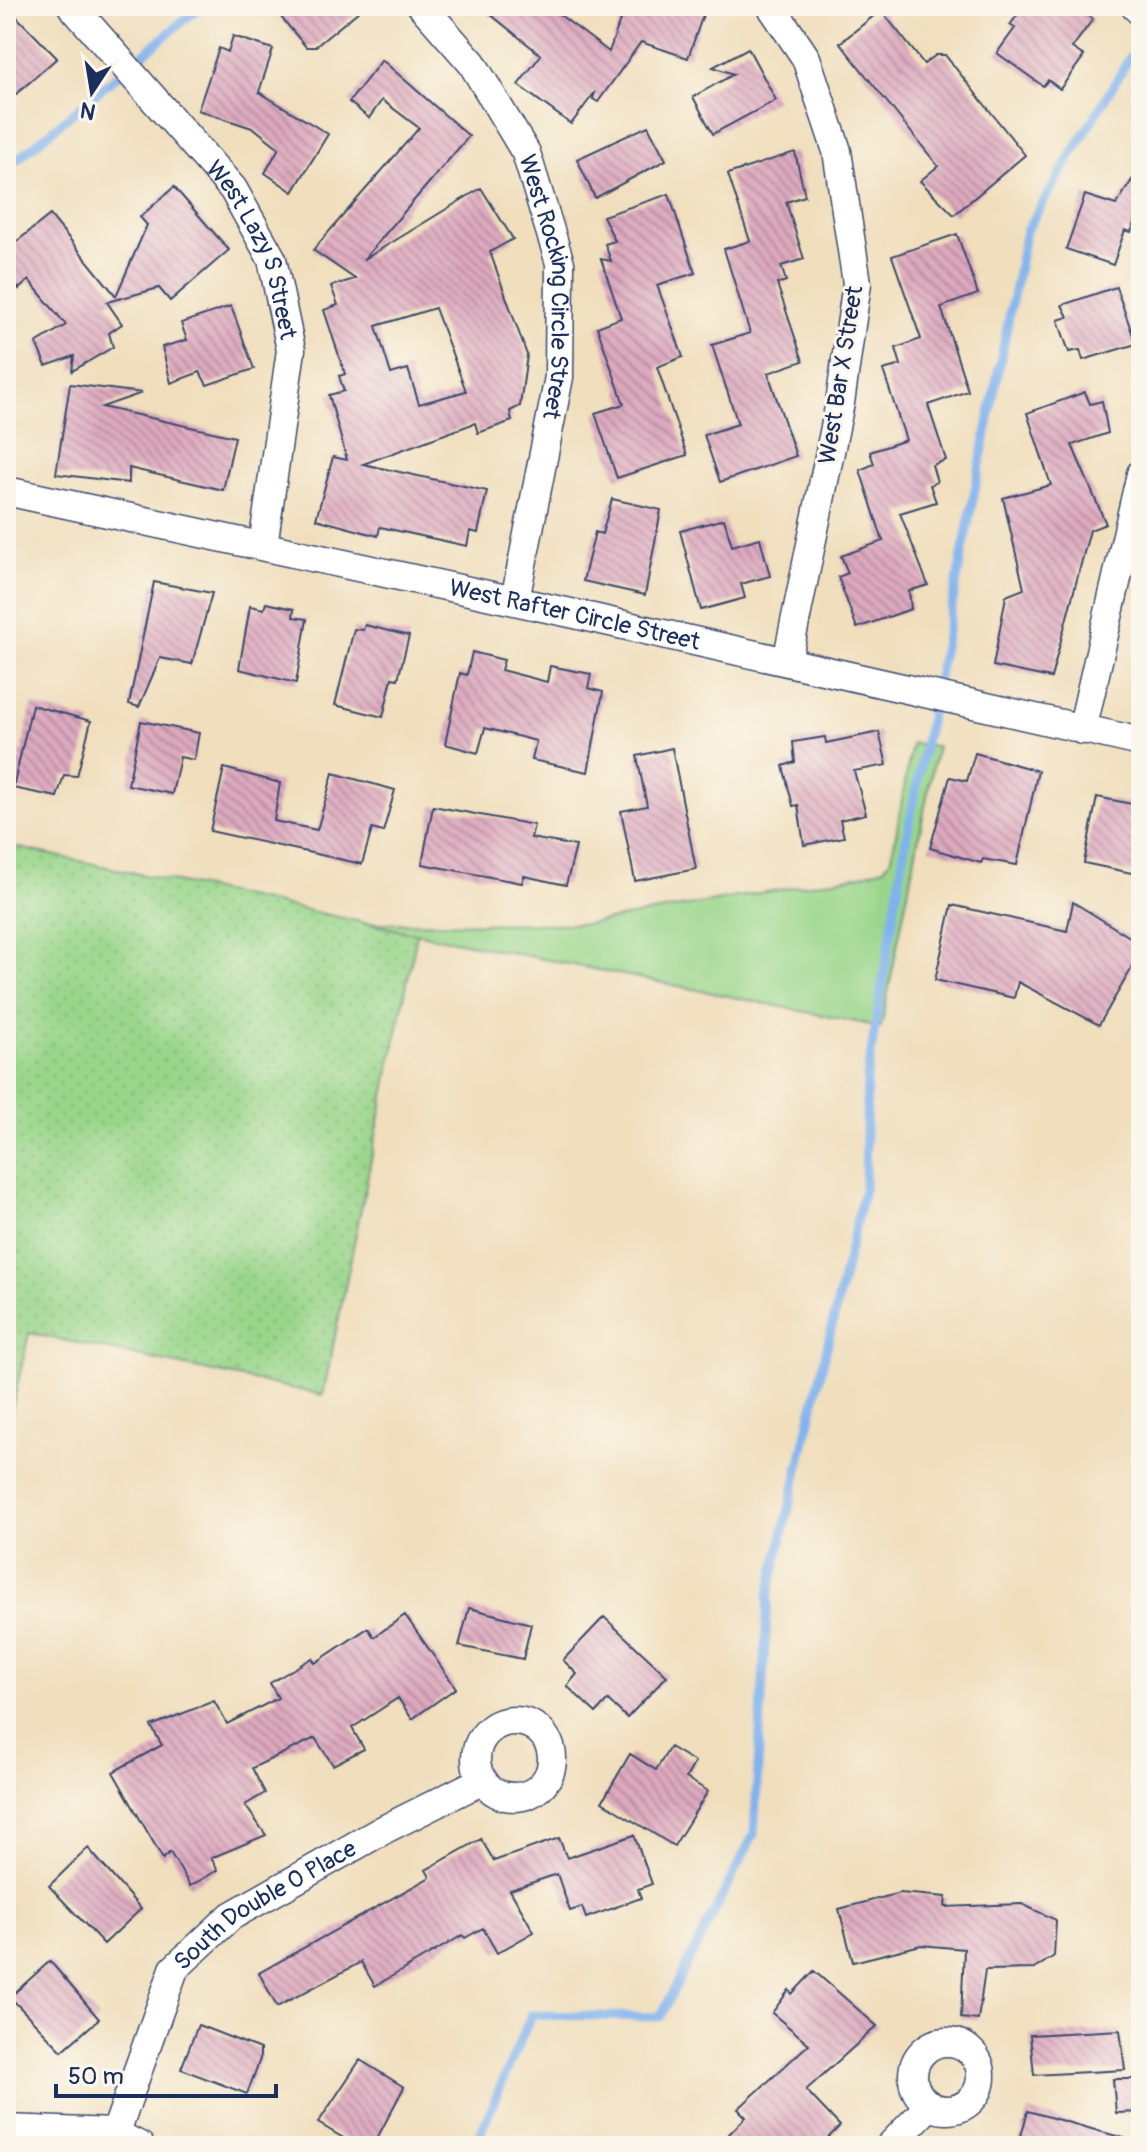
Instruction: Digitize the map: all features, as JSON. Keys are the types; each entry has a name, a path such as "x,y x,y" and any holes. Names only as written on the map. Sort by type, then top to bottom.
{"street":[{"name":"West Lazy S Street","path":"72,6 233,189 272,259 291,350 263,546"},
{"name":"West Rocking Circle Street","path":"422,6 472,63 526,153 560,263 559,377 515,600"},
{"name":"West Bar X Street","path":"771,6 806,58 837,151 857,283 840,403 787,661"},
{"path":"1135,6 1141,12"},
{"path":"1082,730 1141,474"},
{"name":"West Rafter Circle Street","path":"6,491 515,600 1141,742"},
{"name":"South Double O Place","path":"113,2140 174,1969 231,1916 383,1830 483,1780"},
{"path":"890,2146 930,2105"},
{"path":"6,2129 113,2140 140,2146"}],"green space":[{"path":"912,743 937,746 881,1027 365,923 586,924 861,875 884,868 892,857"},
{"path":"6,845 417,934 323,1395 29,1333 6,1436"}],"building":[{"path":"6,6 57,58 6,103"},
{"path":"292,6 365,6 315,47 306,47 280,16"},
{"path":"480,6 548,6 609,52 625,6 706,6 688,58 641,42 598,102 593,99 595,92 571,124 518,85 541,55"},
{"path":"1024,6 1076,6 1093,19 1072,48 1084,56 1060,89 1048,80 1043,86 997,53 1015,28 1010,25"},
{"path":"881,10 924,64 936,55 945,55 1025,155 954,215 920,181 938,166 840,43"},
{"path":"233,36 273,49 259,92 328,134 293,192 265,173 279,148 255,129 198,110 219,48 228,52"},
{"path":"748,48 776,100 713,134 693,97 734,74 713,67"},
{"path":"382,60 469,136 363,260 481,188 513,239 490,252 527,355 520,406 510,411 512,421 478,433 475,423 363,464 487,491 478,533 470,531 467,546 380,527 378,536 316,519 333,457 347,460 329,395 344,391 339,376 345,374 324,310 338,305 331,286 355,279 313,250 419,128 382,100 369,118 349,102","holes":["435,308 466,391 419,404 408,369 391,374 376,326"]},
{"path":"648,126 666,160 595,198 577,159"},
{"path":"795,152 805,196 786,202 804,259 781,266 786,281 777,284 803,361 768,373 796,456 720,482 704,435 738,424 712,345 750,333 724,249 750,241 728,174"},
{"path":"1141,166 1141,203 1131,232 1125,230 1113,265 1066,249 1085,195 1116,205"},
{"path":"174,187 229,250 170,301 159,288 107,302 122,324 109,333 113,347 72,371 74,356 46,366 36,343 66,325 29,280 19,289 6,273 6,250 50,215 116,296 147,225 140,217"},
{"path":"669,194 695,273 657,285 683,357 657,367 687,455 617,478 595,413 624,404 597,327 621,318 601,259 611,261 605,244 615,241 603,216"},
{"path":"957,234 978,294 941,307 968,391 928,405 946,460 932,465 937,482 930,485 936,502 900,513 928,585 909,591 911,609 857,628 838,577 848,573 841,556 883,541 860,470 874,464 870,452 906,440 883,370 901,365 896,348 921,339 892,256"},
{"path":"1116,287 1136,344 1083,360 1080,350 1069,352 1058,320 1068,317 1062,305"},
{"path":"231,306 254,369 207,385 200,372 171,383 162,347 187,340 181,323"},
{"path":"70,384 142,393 102,407 235,437 223,490 129,468 129,483 56,474"},
{"path":"1085,392 1090,404 1102,401 1108,433 1072,445 1106,524 1090,530 1051,678 993,666 1006,596 1024,589 1003,498 1051,485 1027,413"},
{"path":"612,499 661,510 645,595 583,581 595,532 602,534"},
{"path":"724,519 732,546 760,538 770,576 741,584 745,598 701,610 680,531"},
{"path":"154,582 212,593 192,664 160,658 139,707 129,704"},
{"path":"266,603 294,609 293,617 307,619 296,683 239,669 250,606 264,609"},
{"path":"365,625 409,636 398,679 392,678 383,717 335,705 354,629 363,630"},
{"path":"472,652 504,660 501,670 547,682 550,666 591,674 588,688 603,692 588,772 532,760 536,741 485,728 478,753 445,744 460,673 467,675"},
{"path":"32,705 91,721 77,776 64,775 57,797 13,788"},
{"path":"141,721 199,733 194,760 180,757 172,794 128,785"},
{"path":"879,732 887,765 854,771 866,814 840,820 844,837 804,845 798,805 793,806 783,766 795,762 793,742 825,737 826,743"},
{"path":"672,748 696,869 635,881 621,811 647,806 637,756"},
{"path":"975,753 1038,771 1017,865 983,859 981,863 930,848 950,777 967,781"},
{"path":"224,768 280,783 274,821 317,830 333,773 395,790 383,832 372,829 362,864 210,831"},
{"path":"1097,797 1137,805 1134,821 1141,822 1141,875 1084,863"},
{"path":"433,806 534,825 531,838 576,846 566,885 524,876 522,883 422,864"},
{"path":"1073,902 1141,944 1141,952 1099,1025 1018,982 1014,998 935,980 952,905 1067,931"},
{"path":"469,1608 531,1624 523,1659 459,1646"},
{"path":"405,1615 456,1688 412,1719 398,1698 352,1728 364,1749 333,1765 315,1738 252,1768 265,1793 245,1805 266,1835 211,1858 218,1870 190,1886 170,1852 163,1859 113,1772 162,1745 151,1726 214,1701 227,1724 278,1698 270,1683 312,1658 315,1663 368,1628 374,1637"},
{"path":"604,1617 667,1676 627,1718 608,1700 596,1713 567,1686 577,1674 563,1660"},
{"path":"670,1747 695,1762 686,1778 708,1791 674,1846 602,1802 630,1754 656,1770"},
{"path":"634,1835 652,1884 638,1889 641,1898 586,1918 582,1907 570,1911 557,1874 510,1890 534,1932 497,1953 483,1928 465,1938 463,1935 375,1986 361,1962 277,2007 259,1973 430,1877 426,1870 481,1839 494,1861 559,1838 567,1858"},
{"path":"88,1848 141,1909 104,1944 49,1886"},
{"path":"900,1893 946,1897 945,1907 1022,1904 1056,1920 1054,1956 1034,1969 985,1970 978,2020 961,2018 964,1949 921,1945 853,1962 839,1909"},
{"path":"50,1961 99,2019 62,2051 10,1997"},
{"path":"814,1971 877,2026 806,2090 840,2126 820,2146 717,2146 746,2117 738,2109 809,2044 772,2013 789,1990 792,1994"},
{"path":"198,2025 260,2049 260,2059 247,2094 181,2069"},
{"path":"1120,2030 1125,2070 1034,2075 1030,2035"},
{"path":"360,2060 404,2087 373,2146 357,2146 318,2123"},
{"path":"1113,2079 1141,2079 1141,2112 1116,2113"},
{"path":"1028,2111 1127,2139 1126,2146 1018,2146"}],"waterway":[{"path":"6,169 201,6"},
{"path":"475,2146 531,2015 660,2017 754,1834 768,1598 865,1185 867,1077 907,834 1026,231 1141,39"}]}
